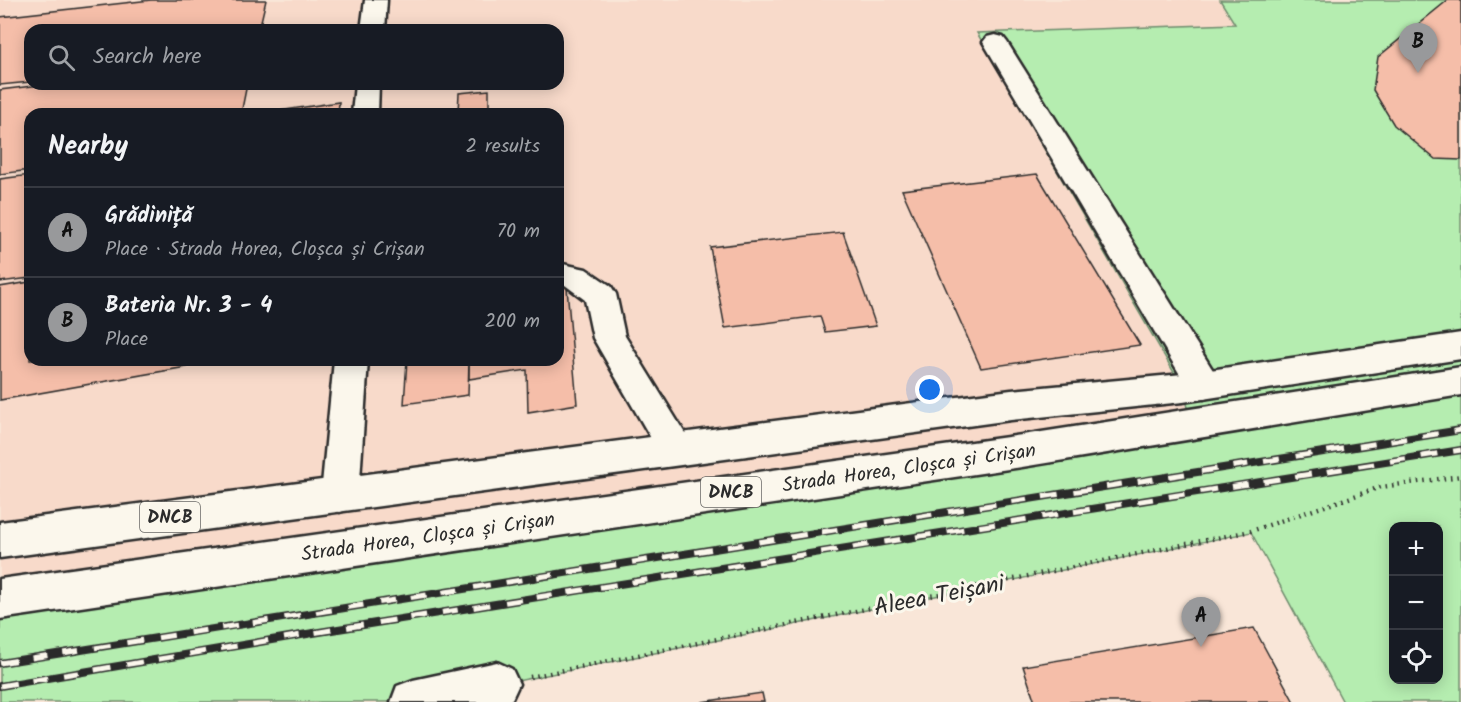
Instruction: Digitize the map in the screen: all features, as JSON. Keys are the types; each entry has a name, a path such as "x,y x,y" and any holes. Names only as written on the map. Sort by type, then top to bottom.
{"main road":[{"path":"374,24 376,0"},
{"path":"995,42 1204,385"},
{"path":"365,108 367,90"},
{"path":"564,273 581,280 600,294 609,338 676,448"},
{"name":"DNCB","path":"0,540 676,448 1011,405 1204,385 1461,346"},
{"path":"340,495 351,366"},
{"name":"Strada Horea, Cloșca și Crișan","path":"0,599 1022,451 1461,381"},
{"path":"413,702 497,684"}],"path":[{"name":"Aleea Teișani","path":"497,684 1251,531 1381,487 1461,476"}],"shaded area":[{"path":"0,0 1220,0 1236,24 978,34 1183,388 1193,423 0,599"}],"green space":[{"path":"1220,0 1461,0 1461,702 1343,702 1251,532 413,702 0,702 0,599 1192,423 1183,388 977,33 1235,24"}],"building":[{"path":"151,0 266,0 260,24 24,24 24,83 0,85 0,17"},
{"path":"1448,0 1461,0 1461,160 1435,159 1394,125 1373,90 1378,57"},
{"path":"24,87 24,90 246,90 242,108 24,108 24,171 0,174 0,90"},
{"path":"489,90 489,108 458,108 459,93"},
{"path":"339,102 338,108 299,108"},
{"path":"1037,174 1140,345 981,368 902,190"},
{"path":"24,176 24,279 0,282 0,179"},
{"path":"843,232 876,326 825,332 820,316 725,328 710,247"},
{"path":"564,276 566,276 577,404 528,412 527,370 469,379 469,366 564,366"},
{"path":"24,283 24,366 186,367 0,400 0,287"},
{"path":"407,366 469,366 468,395 404,404"},
{"path":"1254,628 1294,702 1035,702 1023,666"},
{"path":"762,693 764,702 701,702"}],"railway":[{"path":"0,663 1461,430"},
{"path":"0,686 313,633 1461,450"}],"place":[{"name":"Bateria Nr. 3 - 4","path":"1418,73"},
{"name":"Grădiniță","path":"1201,647"}]}
